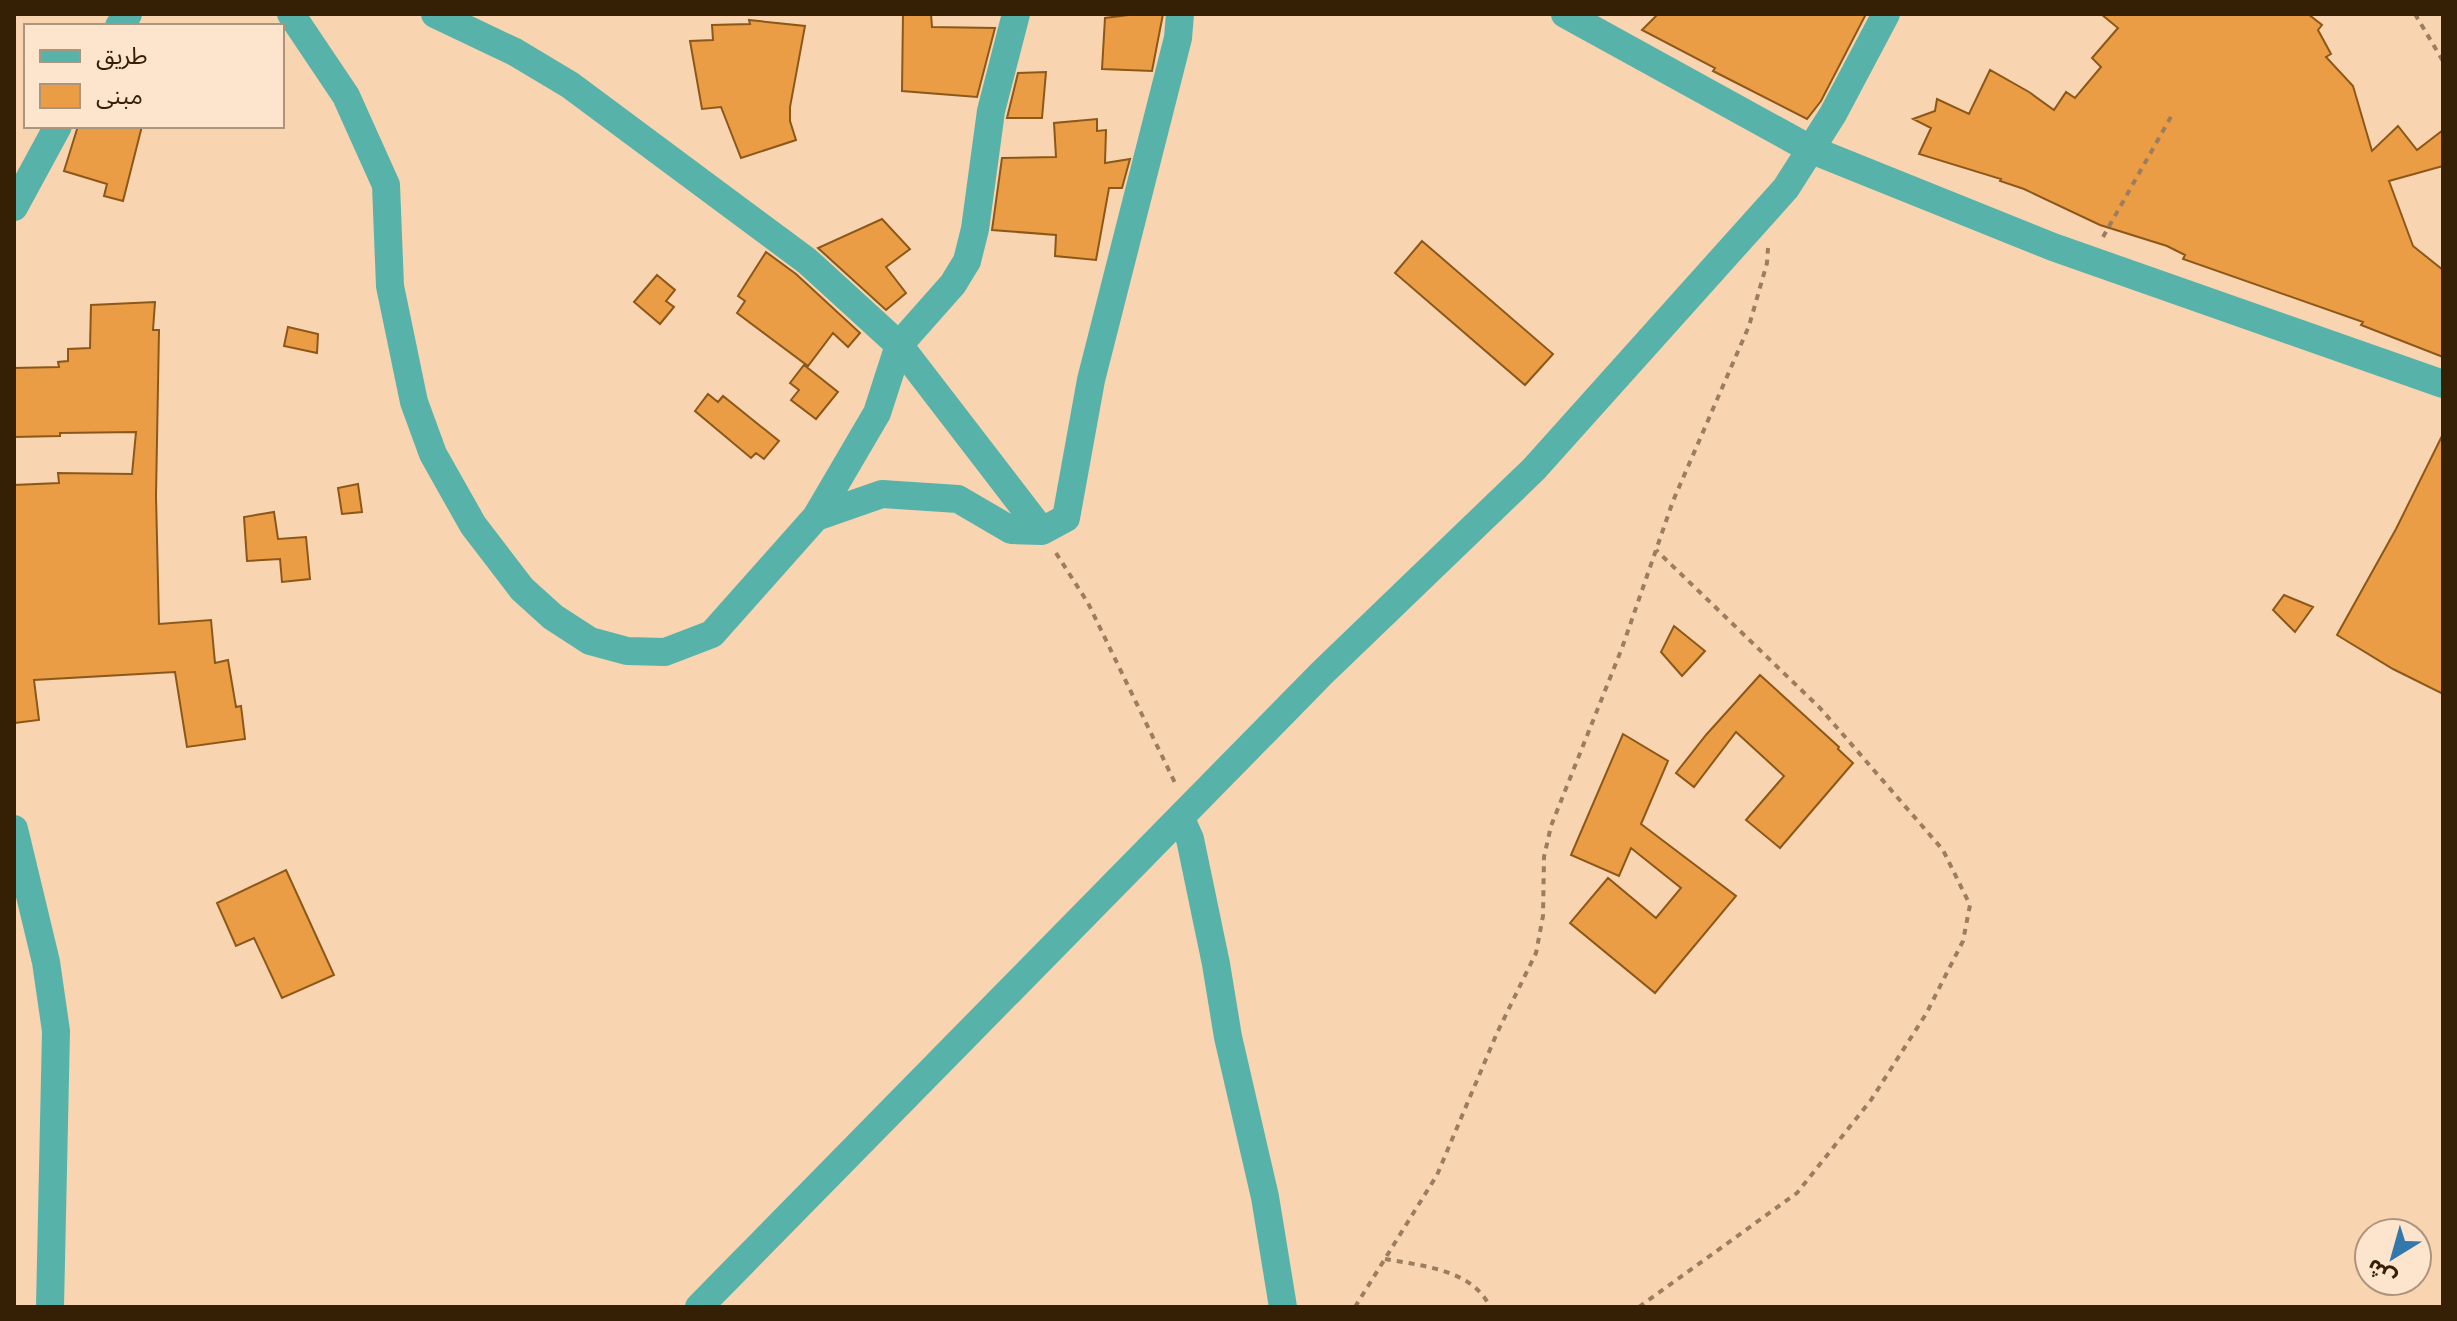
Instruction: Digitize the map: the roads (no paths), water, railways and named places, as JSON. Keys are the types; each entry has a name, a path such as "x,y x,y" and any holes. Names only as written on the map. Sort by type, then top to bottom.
{"street":[{"path":"291,14 346,96 386,185 390,286 414,402 433,454 473,525 522,589 553,617 590,641 627,651 665,652 712,634 816,517 877,413 899,345 953,284 967,261 975,229 991,111 1016,14"},
{"path":"435,14 515,52 570,85 807,261 899,345 1042,531"},
{"path":"816,517 882,494 958,499 1011,530 1042,531 1066,518 1091,380 1178,38 1180,14"},
{"path":"1565,14 1812,150 2091,260 2443,384"},
{"path":"699,1307 1322,673 1534,469 1771,207 1812,150 1886,14"},
{"path":"14,207 57,128"},
{"path":"1185,815 1228,1037 1265,1197 1283,1307"},
{"path":"14,829 46,962 56,1031 50,1307"}]}
